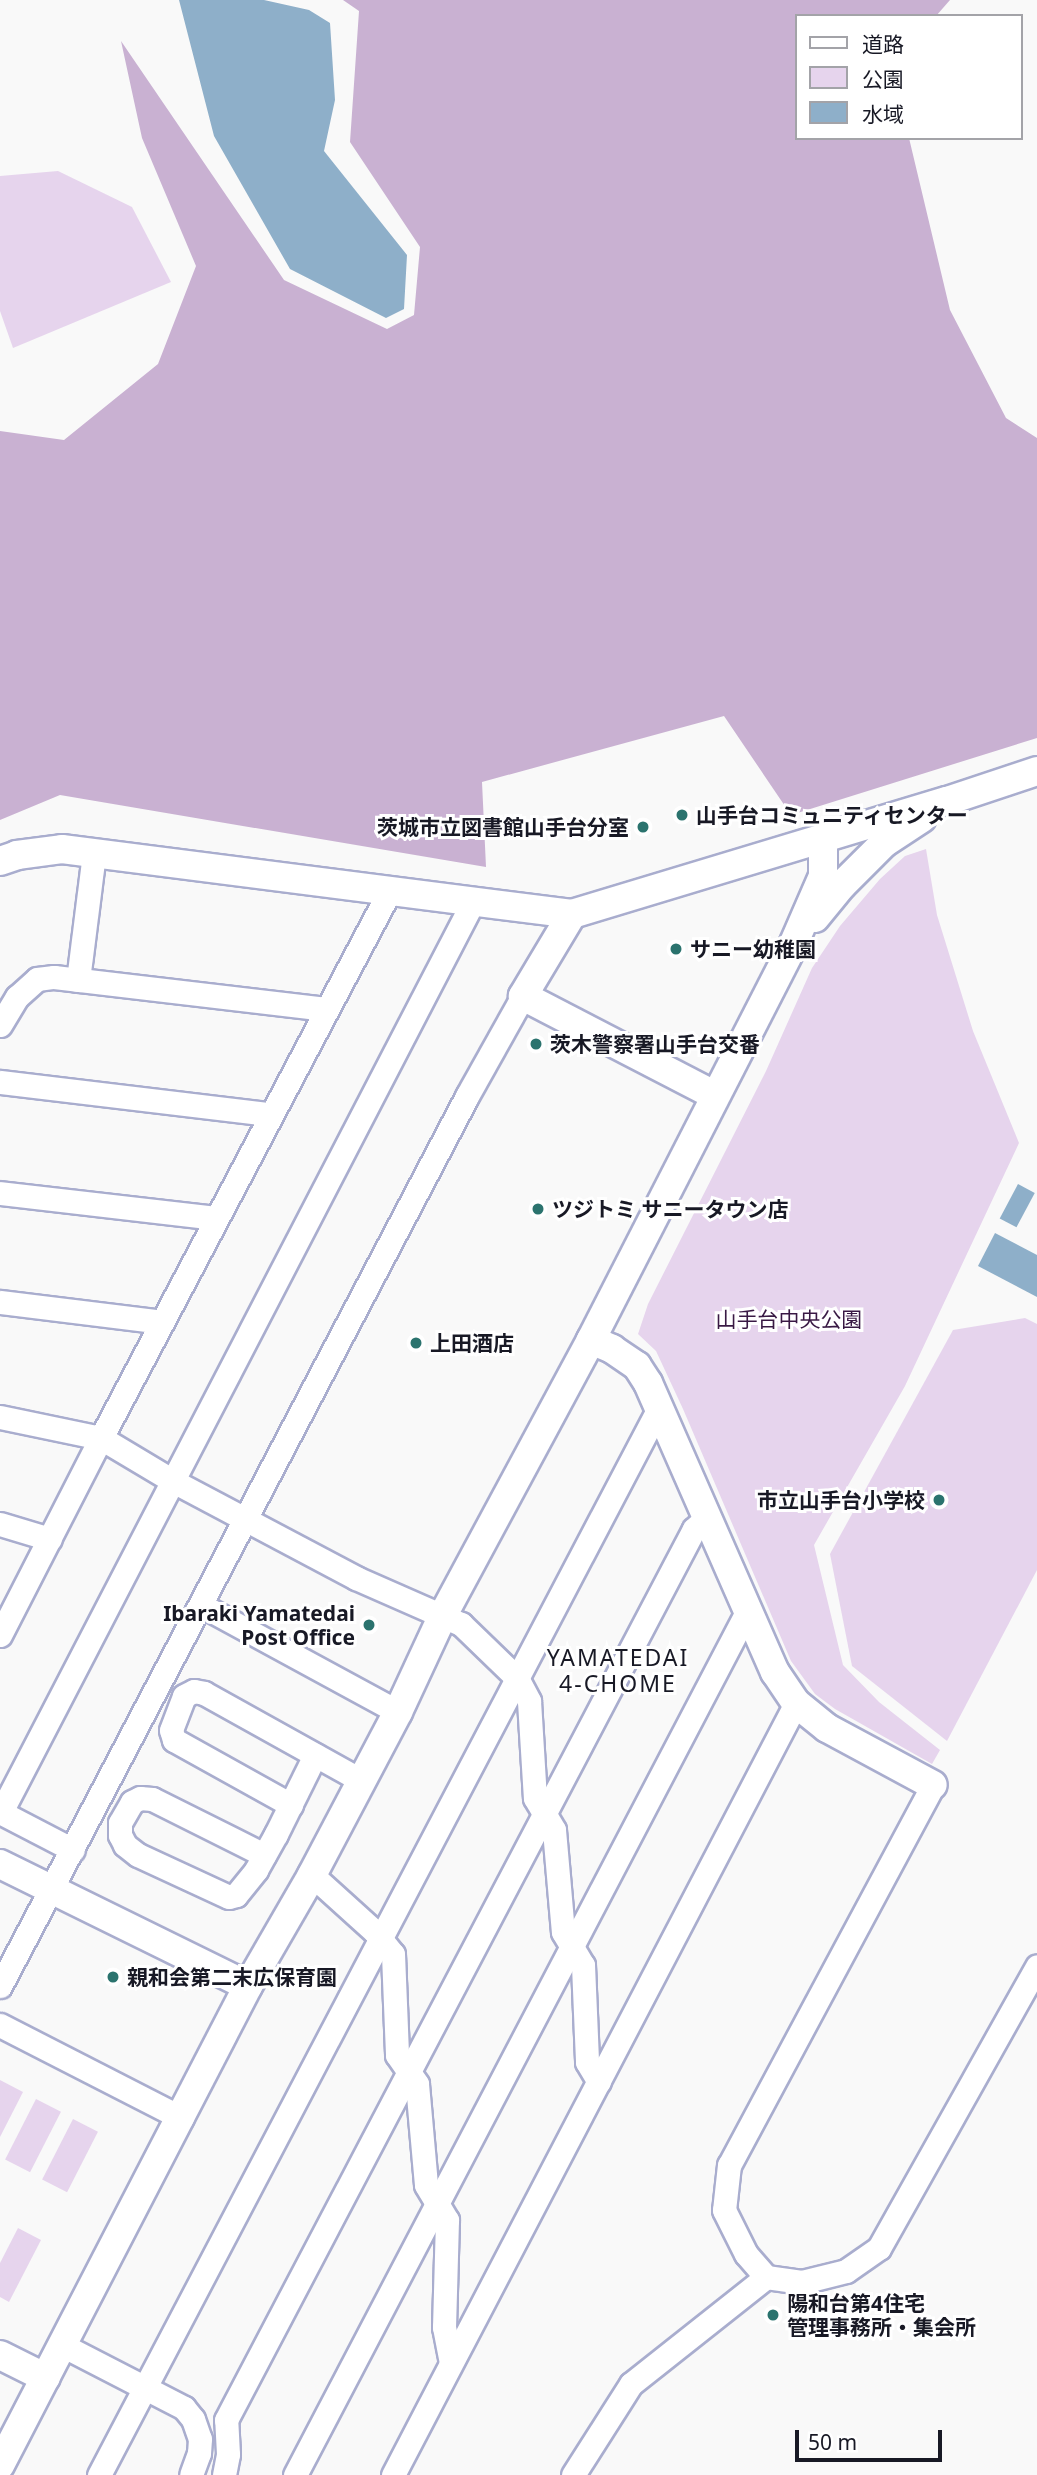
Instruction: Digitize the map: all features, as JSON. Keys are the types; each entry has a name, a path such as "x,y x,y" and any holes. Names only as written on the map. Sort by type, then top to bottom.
{"street":[{"path":"0,861 17,855 62,849 572,914 947,801 1037,771"},
{"path":"793,945 842,885 884,843 947,801"},
{"path":"0,2465 248,1986 312,1875 398,1712 443,1615 591,1340 793,945 823,876 823,838"},
{"path":"78,980 94,853"},
{"path":"0,1634 270,1114 389,892"},
{"path":"73,1850 1,1812 473,902"},
{"path":"0,1986 53,1890 467,1096 572,914"},
{"path":"0,1025 17,997 37,979 78,980 326,1009"},
{"path":"523,996 714,1095"},
{"path":"0,1082 270,1114"},
{"path":"0,1193 216,1218"},
{"path":"0,1302 162,1322"},
{"path":"591,1340 612,1349 637,1366 659,1408 775,1672 796,1703 827,1728 933,1785 782,2060 729,2165 724,2210 746,2254 766,2277 802,2282 846,2271 879,2248 1037,1966"},
{"path":"99,2475 659,1408"},
{"path":"0,1417 101,1438 173,1481 356,1578 461,1625 517,1678 529,1701 535,1798 554,1830 563,1932 583,1965 587,2062 599,2082"},
{"path":"224,2475 228,2454 226,2420 694,1529 708,1517"},
{"path":"0,1524 50,1539"},
{"path":"201,1605 398,1712"},
{"path":"295,2475 748,1610"},
{"path":"291,1805 174,1740 171,1730 184,1696 194,1691 204,1693 362,1781"},
{"path":"393,2475 796,1703"},
{"path":"264,1855 152,1798 140,1798 132,1802 120,1823 120,1835 125,1845 138,1855 229,1897 236,1895 264,1855 316,1755"},
{"path":"0,1864 248,1986"},
{"path":"312,1875 393,1954 397,2055 417,2084 426,2185 447,2220 444,2327 452,2362"},
{"path":"0,2025 182,2118"},
{"path":"573,2475 631,2384 766,2277"},
{"path":"62,2345 184,2408 196,2425 200,2446 191,2475"},
{"path":"0,2355 46,2378"}],"green space":[{"path":"58,171 132,207 171,282 13,348 0,311 0,176"},
{"name":"山手台中央公園","path":"926,849 937,915 973,1031 1019,1143 905,1386 814,1545 843,1665 879,1702 940,1750 932,1764 835,1709 815,1694 791,1661 656,1351 638,1334 648,1304 766,1071 812,968 840,926 880,879 905,856"},
{"name":"市立山手台小学校","path":"1025,1318 1037,1324 1037,1570 947,1741 852,1666 830,1554 953,1330"},
{"path":"0,2080 23,2092 0,2137"},
{"path":"36,2099 61,2112 30,2172 5,2160"},
{"path":"73,2119 98,2132 67,2192 42,2180"},
{"path":"18,2228 41,2240 9,2302 0,2297 0,2263"}],"shaded area":[{"path":"343,0 950,0 938,14 796,14 796,140 909,140 950,310 1006,418 1037,438 1037,738 791,815 724,716 482,782 486,867 60,795 0,820 0,431 64,440 158,364 196,266 142,138 121,41 284,280 387,329 414,315 420,247 350,142 359,11"}],"water":[{"path":"179,0 264,0 309,10 330,23 335,100 324,151 407,255 404,309 386,318 290,269 214,136"},
{"path":"1018,1184 1035,1193 1016,1227 1000,1218"},
{"path":"995,1233 1037,1255 1037,1297 978,1266"}],"place":[{"name":"山手台コミュニティセンター","path":"682,815"},
{"name":"茨城市立図書館山手台分室","path":"643,827"},
{"name":"サニー幼稚園","path":"676,949"},
{"name":"茨木警察署山手台交番","path":"536,1044"},
{"name":"ツジトミ サニータウン店","path":"538,1209"},
{"name":"上田酒店","path":"416,1343"},
{"name":"市立山手台小学校","path":"939,1500"},
{"name":"Ibaraki Yamatedai Post Office","path":"369,1625"},
{"name":"親和会第二末広保育園","path":"113,1977"},
{"name":"陽和台第4住宅 管理事務所・集会所","path":"773,2315"}],"district":[{"name":"YAMATEDAI 4-CHOME","path":"618,1670"}]}
